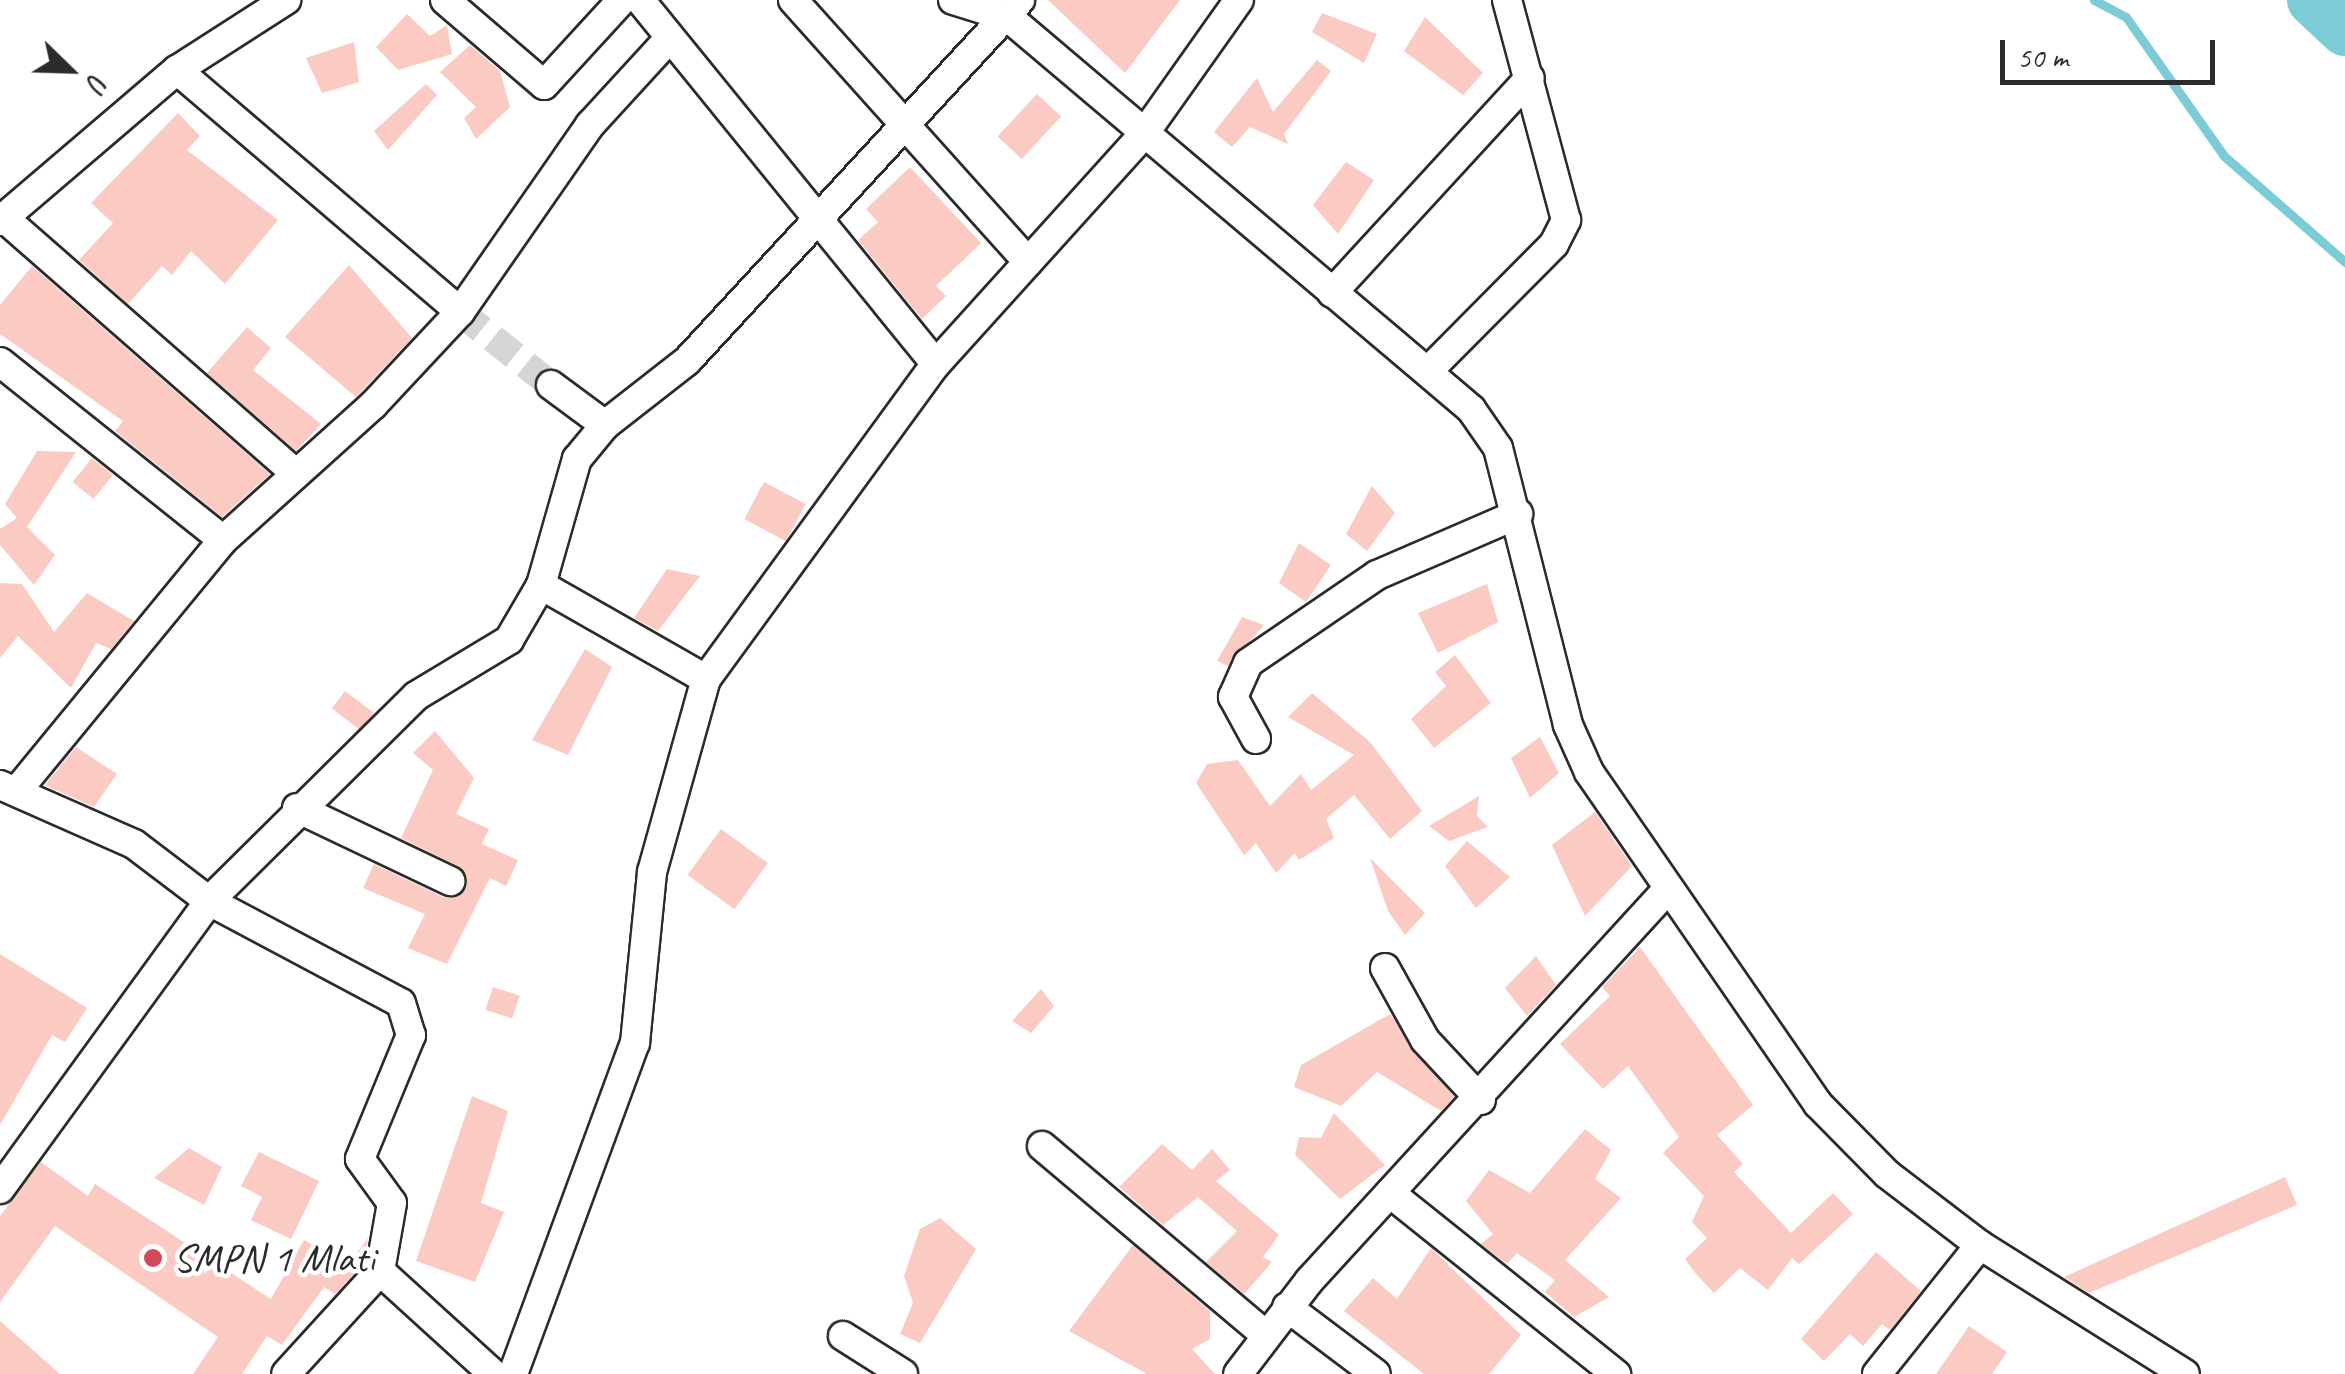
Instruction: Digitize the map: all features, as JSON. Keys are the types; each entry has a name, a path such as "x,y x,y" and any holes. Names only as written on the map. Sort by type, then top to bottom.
{"street":[{"path":"286,0 177,70 2,219 295,473"},
{"path":"445,0 544,85 622,0"},
{"path":"640,0 668,40 936,364"},
{"path":"793,0 903,129 1028,262"},
{"path":"953,0 1006,6 1144,134 1332,293 1430,368 1498,448 1518,514 1568,725 1666,892 1852,1142 1980,1245 2185,1374"},
{"path":"513,1374 634,1043 652,872 706,679 936,364 1144,134 1238,0"},
{"path":"1430,368 1554,244 1566,220 1508,0"},
{"path":"0,1189 210,901 297,808 416,696 493,656 541,585 565,484 605,425 687,361 903,129 1006,6"},
{"path":"286,1374 380,1271 392,1203 360,1158 411,1035 409,1017 401,1003 210,901 134,844 8,788 222,540 460,312 590,126 668,40"},
{"path":"177,70 460,312"},
{"path":"1332,293 1530,78"},
{"path":"0,362 222,540"},
{"path":"551,385 605,425"},
{"path":"1256,739 1232,697 1248,663 1377,575 1518,514"},
{"path":"541,585 706,679"},
{"path":"297,808 450,881"},
{"path":"1238,1374 1287,1306 1481,1100 1666,892"},
{"path":"1385,968 1425,1040 1481,1100"},
{"path":"1042,1146 1266,1336"},
{"path":"1390,1193 1616,1374"},
{"path":"1877,1374 1980,1245"},
{"path":"380,1271 493,1374"},
{"path":"1287,1306 1376,1374"},
{"path":"843,1336 903,1374"}],"building":[{"path":"1048,0 1180,0 1125,73"},
{"path":"1322,13 1377,34 1364,63 1312,32"},
{"path":"407,14 430,36 447,25 452,54 398,70 376,47"},
{"path":"1425,17 1483,73 1463,95 1404,51"},
{"path":"354,42 359,82 322,93 306,58"},
{"path":"470,45 500,71 510,107 476,139 464,118 476,107 440,72"},
{"path":"1317,60 1331,71 1284,134 1288,144 1250,127 1232,147 1214,132 1257,78 1273,112"},
{"path":"426,84 437,95 388,150 374,131"},
{"path":"1037,94 1061,117 1022,159 997,136"},
{"path":"178,113 200,136 187,150 278,220 225,284 191,251 172,275 162,266 128,304 79,260 113,223 91,203"},
{"path":"1346,162 1374,180 1338,234 1313,205"},
{"path":"910,167 981,243 936,286 946,296 922,319 858,240 878,222 866,209"},
{"path":"349,265 412,338 356,397 285,337"},
{"path":"32,266 270,474 222,517 115,431 123,421 0,334 0,305"},
{"path":"247,327 271,348 253,370 321,424 296,451 207,373"},
{"path":"37,451 76,452 27,527 55,555 34,585 0,545 0,529 17,518 5,504"},
{"path":"92,458 113,475 93,499 72,482"},
{"path":"764,482 805,504 786,541 744,519"},
{"path":"1372,486 1395,513 1367,551 1346,534"},
{"path":"1299,543 1331,565 1306,602 1279,583"},
{"path":"667,569 700,576 658,631 634,618"},
{"path":"0,583 22,584 54,632 87,593 134,621 111,649 96,643 71,688 18,636 0,658"},
{"path":"1487,584 1498,622 1438,653 1418,613"},
{"path":"1242,617 1264,625 1228,666 1217,661"},
{"path":"585,649 612,667 568,755 532,740"},
{"path":"1455,655 1491,703 1434,748 1411,719 1446,686 1435,672"},
{"path":"345,691 374,713 361,730 332,709"},
{"path":"1312,693 1370,742 1422,811 1390,839 1354,795 1326,819 1334,838 1299,860 1295,853 1276,873 1256,843 1244,855 1196,783 1207,764 1238,760 1270,806 1301,774 1311,790 1354,755 1288,717"},
{"path":"435,731 474,778 456,814 489,829 482,844 518,860 506,886 490,878 447,964 408,948 425,914 363,888 374,864 443,897 466,888 458,866 401,838 433,770 413,753"},
{"path":"1540,737 1559,773 1530,798 1511,758"},
{"path":"76,747 117,774 94,807 45,785"},
{"path":"1479,796 1477,816 1488,827 1449,841 1429,826"},
{"path":"1595,812 1632,866 1585,916 1552,845"},
{"path":"721,829 768,863 734,909 687,875"},
{"path":"1467,841 1510,877 1476,908 1445,866"},
{"path":"1370,858 1425,913 1405,935 1388,911"},
{"path":"1640,947 1753,1105 1717,1135 1743,1164 1734,1172 1791,1233 1833,1193 1853,1214 1799,1264 1792,1258 1768,1290 1740,1268 1714,1293 1696,1274 1685,1259 1707,1238 1692,1222 1704,1196 1663,1153 1679,1137 1628,1066 1603,1089 1560,1044 1610,996 1602,987"},
{"path":"0,954 87,1008 65,1042 52,1035 0,1125"},
{"path":"1536,956 1556,985 1527,1016 1505,988"},
{"path":"493,987 520,996 512,1018 486,1010"},
{"path":"1041,989 1054,1006 1031,1033 1012,1021"},
{"path":"1390,1014 1454,1097 1441,1111 1377,1072 1341,1106 1294,1087 1301,1065"},
{"path":"472,1096 508,1111 481,1203 504,1212 475,1282 416,1261"},
{"path":"1334,1113 1385,1165 1340,1199 1295,1155 1299,1137 1321,1138"},
{"path":"1585,1129 1611,1150 1595,1179 1621,1198 1565,1260 1609,1297 1574,1317 1545,1292 1555,1280 1517,1253 1507,1264 1481,1244 1493,1234 1466,1201 1489,1170 1530,1193"},
{"path":"1162,1144 1192,1170 1212,1149 1230,1170 1216,1181 1279,1235 1263,1257 1272,1262 1244,1294 1206,1262 1237,1231 1198,1197 1163,1225 1119,1187"},
{"path":"189,1148 222,1167 204,1205 154,1178"},
{"path":"259,1152 319,1181 291,1239 251,1220 262,1197 241,1186"},
{"path":"41,1162 88,1196 95,1184 271,1299 304,1240 348,1265 368,1238 364,1263 335,1294 324,1287 282,1345 267,1336 242,1374 193,1374 218,1337 55,1226 0,1302 0,1216"},
{"path":"2285,1177 2297,1205 2089,1293 2064,1277"},
{"path":"940,1218 976,1249 920,1343 900,1334 913,1303 904,1276 920,1229"},
{"path":"1133,1245 1210,1311 1210,1339 1192,1349 1215,1374 1147,1374 1069,1331"},
{"path":"1431,1248 1521,1335 1489,1374 1424,1374 1344,1311 1373,1278 1397,1299"},
{"path":"1876,1252 1921,1291 1890,1330 1882,1324 1863,1346 1850,1334 1824,1361 1801,1339"},
{"path":"0,1321 60,1374 0,1374"},
{"path":"1969,1326 2007,1352 1992,1374 1936,1374"}],"waterway":[{"path":"2094,0 2126,17 2224,156 2345,262"},
{"path":"2313,0 2345,30"}],"tunnel":[{"path":"460,312 551,385"}],"place":[{"name":"SMPN 1 Mlati","path":"153,1258"}]}
